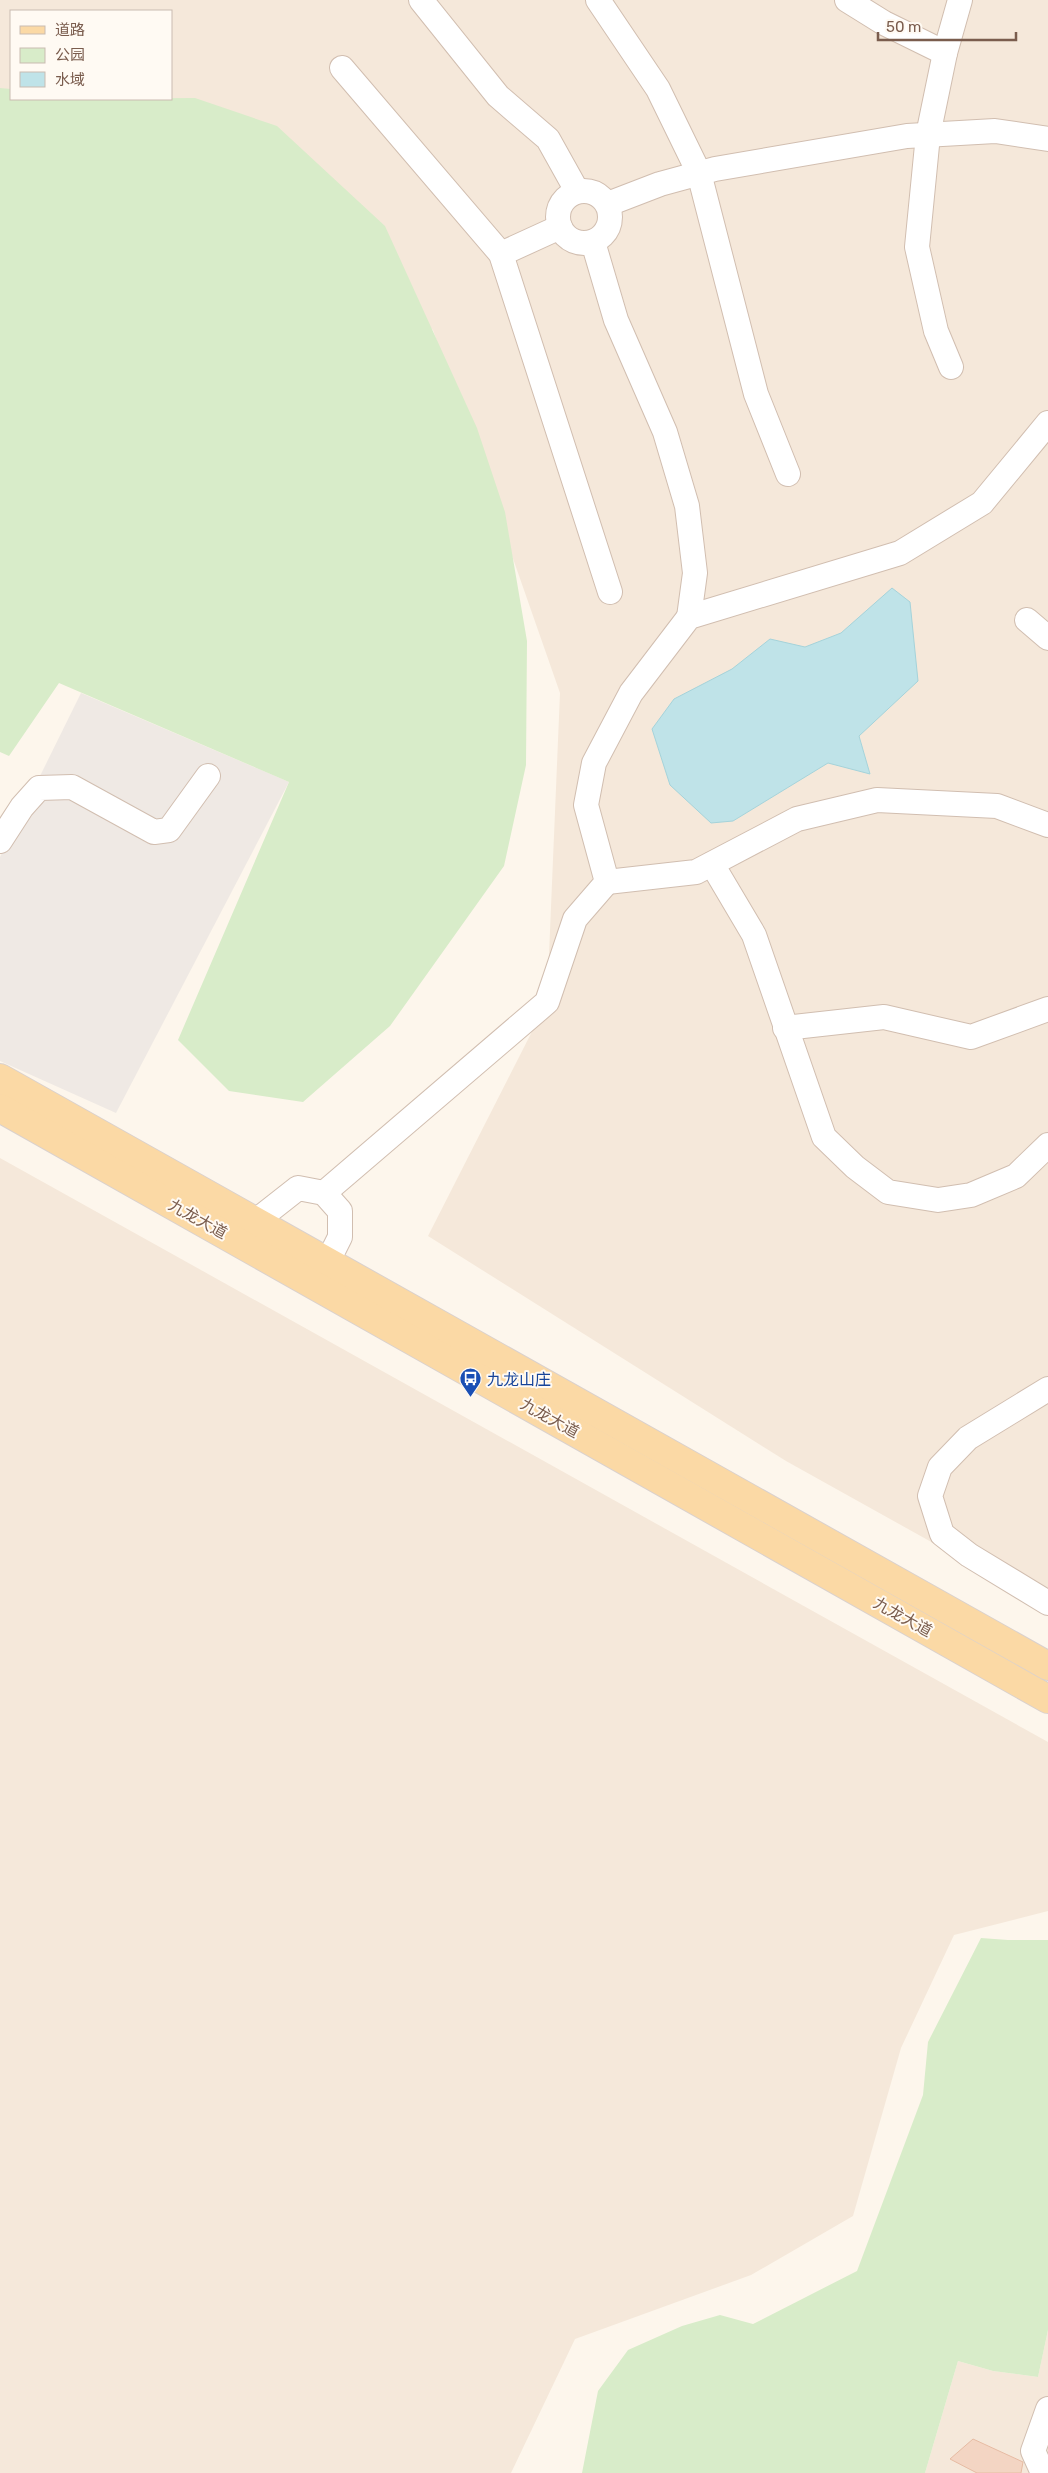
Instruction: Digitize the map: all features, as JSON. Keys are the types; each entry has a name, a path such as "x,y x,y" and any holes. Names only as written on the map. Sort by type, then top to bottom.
{"main road":[{"name":"九龙大道","path":"0,1078 1048,1666"},
{"name":"九龙大道","path":"0,1108 1048,1699"},
{"path":"286,1268 298,1244"}],"street":[{"path":"421,0 498,96 548,139 577,191"},
{"path":"598,0 658,89 700,173 756,394 788,474"},
{"path":"847,0 884,23 944,53"},
{"path":"951,366 936,331 917,247 928,135 944,53 960,0"},
{"path":"342,68 501,254 610,592"},
{"path":"608,204 660,184 700,173 907,136 995,131 1048,139"},
{"path":"577,191 592,191 600,195 608,204 611,212 608,228 603,236 593,242 575,242 560,227 558,218 561,203 569,195 577,191"},
{"path":"501,254 560,227"},
{"path":"593,242 616,320 665,432 687,506 695,573 689,617 631,693 594,763 586,805 607,882"},
{"path":"689,617 900,553 982,503 1048,423"},
{"path":"1027,620 1048,638"},
{"path":"0,841 22,806 39,788 72,787 154,832 169,830 208,776"},
{"path":"324,1193 547,1002 575,919 607,882 696,872 797,819 877,800 997,806 1048,825"},
{"path":"712,864 754,935 824,1137 855,1167 888,1192 938,1200 971,1194 1016,1176 1048,1145"},
{"path":"785,1028 884,1017 971,1037 1048,1009"},
{"path":"256,1221 298,1188 324,1193 340,1212 340,1237 328,1261"},
{"path":"1048,1389 968,1438 940,1467 930,1496 942,1534 969,1555 1048,1602"},
{"path":"1043,2473 1033,2452 1048,2409"}],"shaded area":[{"name":"九龙山庄","path":"0,0 1048,0 1048,1607 786,1461 428,1236 547,1002 560,693 433,330 172,100 172,10 10,10 10,91 0,90"},
{"path":"81,693 289,782 116,1113 0,1061 0,857"},
{"path":"0,1158 1048,1742 1048,1911 954,1935 901,2048 853,2216 751,2275 575,2339 511,2473 0,2473"},
{"path":"1048,2330 1048,2473 925,2473 958,2361 993,2371 1038,2377"}],"green space":[{"path":"0,88 10,89 10,100 172,100 172,98 195,98 277,126 385,226 477,428 505,512 527,641 526,765 504,866 390,1026 303,1102 229,1091 178,1040 289,782 59,683 9,756 0,752"},
{"path":"981,1938 1048,1940 1048,2330 1038,2377 993,2371 958,2361 925,2473 582,2473 598,2391 628,2350 682,2326 720,2315 753,2324 857,2271 923,2095 928,2042"}],"water":[{"path":"892,588 910,602 918,681 859,736 870,774 828,763 733,821 711,823 670,785 652,729 674,699 732,669 770,639 805,647 841,633"}],"building":[{"path":"973,2439 1023,2462 1021,2473 977,2473 950,2459"}],"place":[{"name":"九龙山庄","path":"471,1398"}]}
